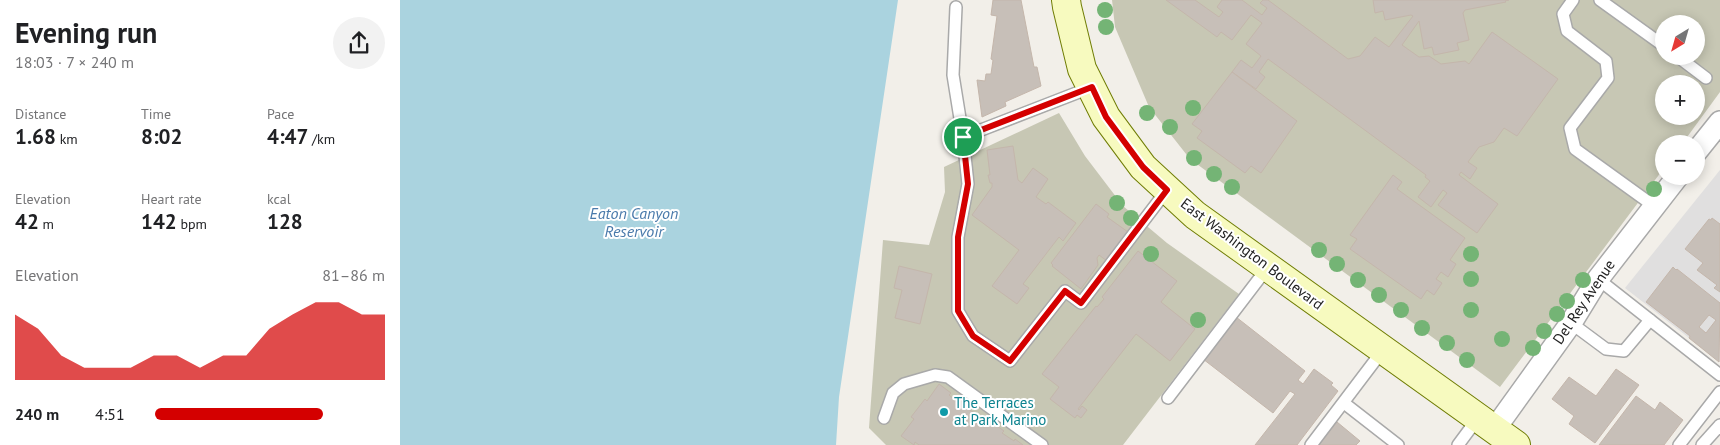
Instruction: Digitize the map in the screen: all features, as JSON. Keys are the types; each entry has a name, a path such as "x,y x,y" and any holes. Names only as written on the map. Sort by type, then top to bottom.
{"main road":[{"name":"East Washington Boulevard","path":"1066,0 1066,7 1082,69 1106,117 1143,167 1195,215 1496,434"}],"street":[{"path":"1705,141 1720,122"},
{"name":"Del Rey Avenue","path":"1496,434 1571,323 1598,279 1671,185"}],"lane":[{"path":"1573,0 1563,14 1567,32 1606,61 1608,78 1570,128 1575,149 1654,206"},
{"path":"1600,0 1655,40"},
{"path":"956,7 953,75 968,184 958,237 958,311 973,336 1010,361 1065,291 1081,303 1167,190"},
{"path":"1689,65 1706,78"},
{"path":"963,137 1092,87"},
{"path":"1168,398 1268,268"},
{"path":"1598,279 1720,375"},
{"path":"1571,323 1606,349 1624,351 1650,320"},
{"path":"1311,445 1383,350"},
{"path":"884,418 893,393 904,384 935,376 948,377 1042,445"},
{"path":"1679,445 1720,392"},
{"path":"1344,403 1398,445"},
{"path":"1702,445 1720,425"},
{"path":"1458,445 1496,434"}],"shaded area":[{"path":"1112,0 1720,0 1720,92 1705,113 1705,75 1655,75 1655,125 1696,125 1689,135 1655,135 1655,180 1500,387 1190,159 1149,107 1115,27"},
{"path":"1059,113 1085,156 1123,206 1167,243 1239,294 1123,445 886,445 869,428 883,240 929,245 945,192 944,167"},
{"path":"1720,170 1720,362 1625,288"}],"water":[{"name":"Eaton Canyon Reservoir","path":"400,0 898,0 839,397 836,445 400,445"}],"building":[{"path":"993,0 1021,0 1034,67 1037,67 1041,86 1005,102 1006,106 982,117 977,80 985,81 986,74 991,74 993,60 991,59 997,16 991,15"},
{"path":"1166,0 1195,0 1219,17 1223,12 1217,7 1222,0 1242,0 1262,15 1267,8 1260,3 1263,0 1268,0 1348,59 1360,56 1375,37 1389,47 1413,16 1385,20 1383,11 1375,13 1373,0 1509,0 1465,10 1463,13 1469,40 1457,43 1459,50 1434,55 1432,47 1424,49 1419,21 1402,45 1419,57 1429,56 1441,64 1465,61 1469,64 1492,32 1558,79 1517,136 1504,128 1494,142 1479,147 1468,162 1477,168 1470,179 1461,172 1459,175 1498,204 1477,233 1438,205 1447,193 1443,190 1431,207 1418,197 1430,181 1425,177 1426,175 1268,59 1259,72 1265,77 1256,89 1232,72 1241,60 1252,68 1261,56 1246,44 1262,23 1251,15 1232,40 1221,32 1217,37"},
{"path":"1232,72 1297,121 1261,173 1251,166 1245,173 1197,138 1202,131 1192,124"},
{"path":"1013,146 1018,180 1022,183 1033,168 1048,179 1036,197 1046,204 1048,202 1076,223 1063,241 1059,237 1023,284 1029,288 1017,304 992,286 1019,250 972,215 992,187 988,175 990,175 987,150"},
{"path":"1393,175 1402,182 1397,189 1465,238 1450,260 1456,264 1448,277 1441,272 1436,279 1442,283 1434,295 1427,290 1421,299 1350,249 1357,239 1350,235"},
{"path":"1096,204 1109,214 1107,217 1128,232 1107,261 1099,255 1097,258 1098,265 1081,289 1052,266 1051,263"},
{"path":"1712,218 1720,224 1720,292 1714,288 1717,285 1697,270 1703,263 1685,249 1709,219 1711,220"},
{"path":"1138,251 1177,281 1161,302 1195,329 1170,361 1136,334 1078,409 1082,406 1087,410 1081,418 1077,415 1075,418 1050,399 1059,387 1042,374 1096,306 1104,299 1102,297"},
{"path":"899,266 932,274 920,324 895,318 902,290 894,288"},
{"path":"1673,267 1720,303 1719,362 1689,338 1690,336 1646,302","holes":["1709,315 1716,320 1706,333 1699,327"]},
{"path":"1236,317 1305,371 1298,380 1303,384 1314,369 1333,383 1331,385 1338,391 1297,445 1255,445 1295,394 1290,391 1273,413 1203,359"},
{"path":"1616,369 1639,385 1595,443 1569,424 1574,416 1552,399 1569,377 1596,396"},
{"name":"The Terraces at Park Marino","path":"939,384 951,393 949,395 955,400 956,397 968,406 967,408 982,418 983,416 1004,431 1002,433 1023,445 919,445 915,442 914,445 901,436 914,419 911,417 925,399 927,401"},
{"path":"1636,396 1655,410 1660,402 1683,420 1664,445 1599,445"},
{"path":"1337,422 1360,441 1356,445 1319,445"}],"place":[{"name":"The Terraces at Park Marino","path":"944,412"}],"route":[{"path":"1092,87 1106,117 1143,167 1167,190 1081,303 1065,291 1010,361 973,336 958,311 958,237 968,184 963,137 1092,87"}]}
